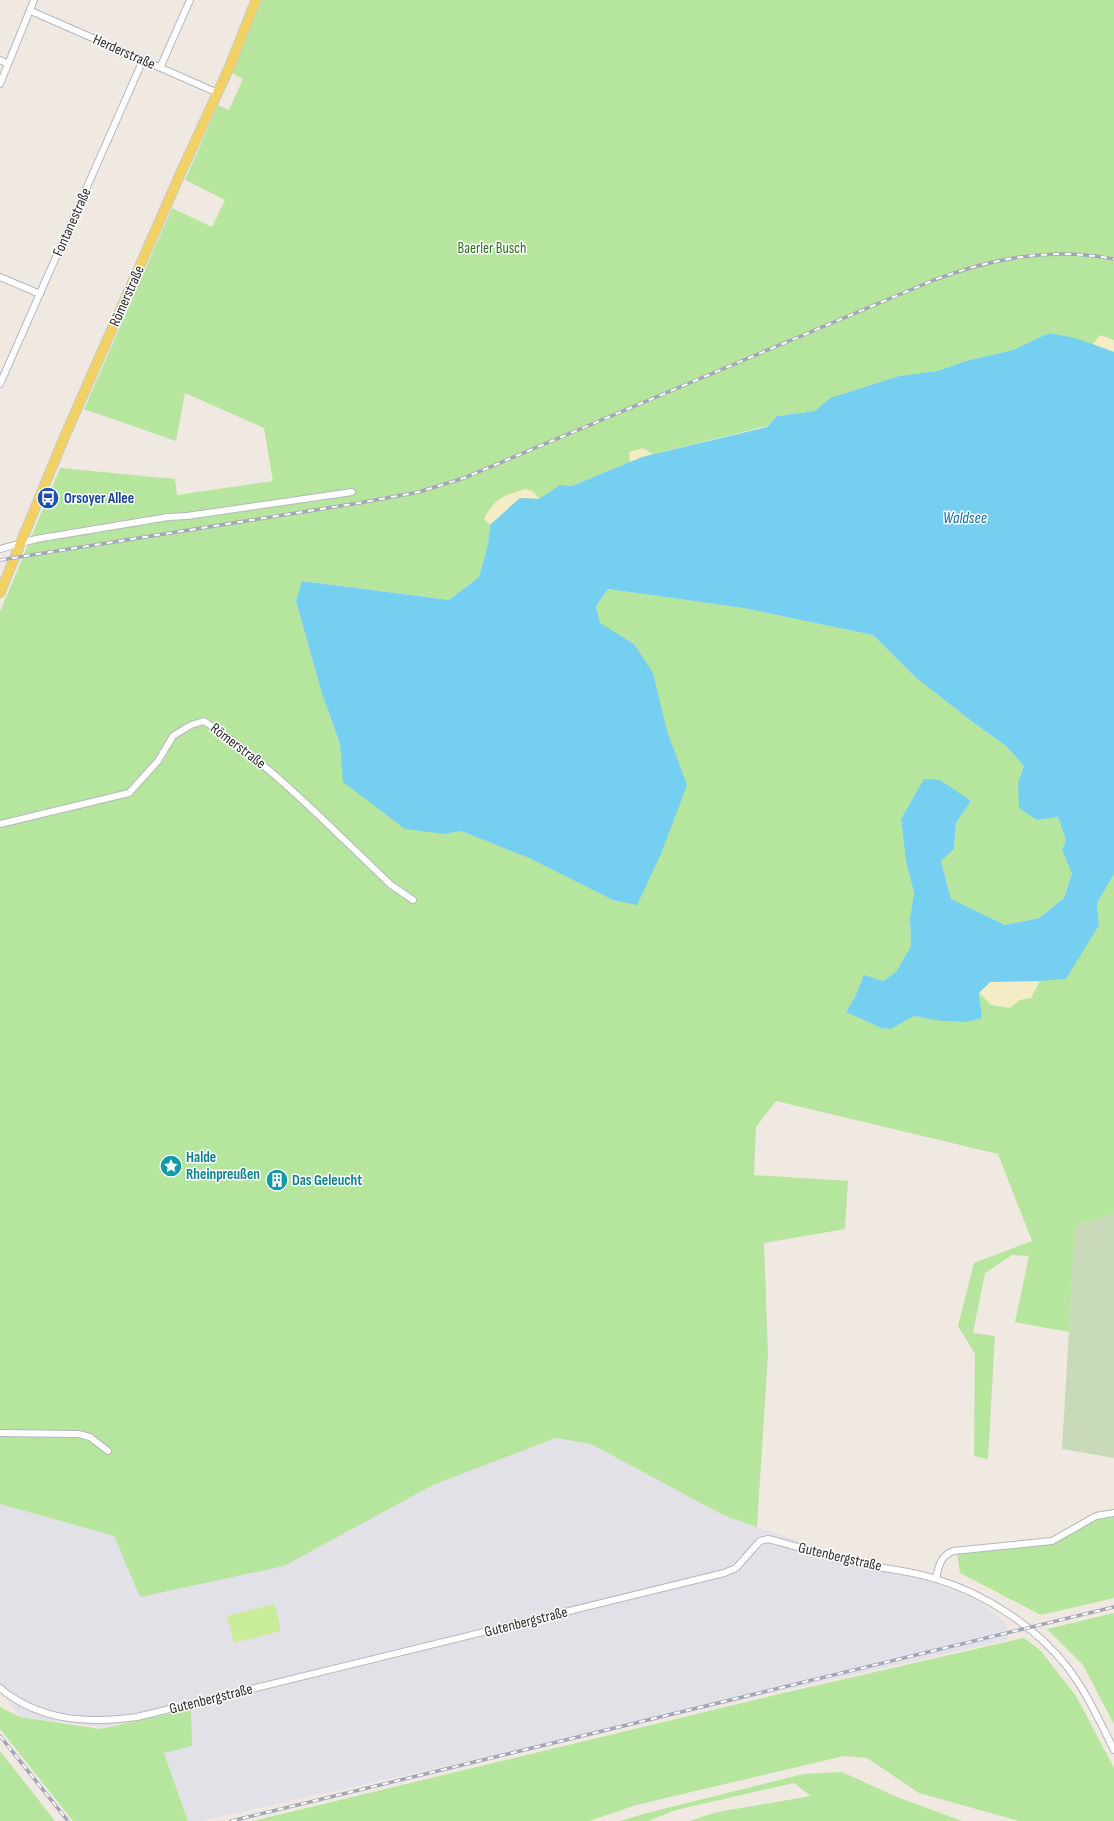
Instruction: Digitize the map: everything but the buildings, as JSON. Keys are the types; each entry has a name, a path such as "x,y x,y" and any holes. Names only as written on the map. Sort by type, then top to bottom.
{"main road":[{"name":"Römerstraße","path":"0,593 64,438 218,92 256,0"}],"street":[{"path":"0,84 31,11 34,0"},
{"path":"160,68 190,0"},
{"name":"Herderstraße","path":"31,11 218,92"},
{"path":"0,60 8,64"},
{"name":"Fontanestraße","path":"0,384 143,60"},
{"path":"0,277 40,294"},
{"path":"0,549 36,539 153,520 352,492"},
{"name":"Römerstraße","path":"0,824 129,793 158,761 173,736 191,725 204,721 260,761 391,885 413,900"},
{"path":"0,1433 78,1434 90,1437 108,1451"},
{"path":"936,1579 941,1560 946,1554 953,1551 1052,1540 1096,1516 1114,1513"},
{"name":"Gutenbergstraße","path":"0,1688 13,1698 31,1707 72,1720 96,1721 137,1717 724,1573 736,1568 760,1541 768,1539 854,1563 936,1579 971,1592 991,1603 1015,1619 1049,1647 1068,1668 1084,1691 1114,1750"}],"shaded area":[{"path":"556,1438 591,1444 723,1515 891,1573 926,1580 977,1600 1007,1624 1008,1640 201,1821 188,1821 164,1752 190,1710 102,1727 20,1717 0,1690 0,1504 114,1536 140,1596"}],"green space":[{"name":"Baerler Busch","path":"262,0 1114,0 1114,352 1049,333 1013,350 966,361 937,371 899,376 830,398 815,411 777,416 767,426 642,457 572,486 560,485 544,497 490,525 488,544 479,577 449,600 303,581 296,601 322,694 340,744 344,782 444,834 461,831 529,858 686,785 634,644 600,624 596,606 608,589 743,608 873,635 914,676 1006,746 1024,766 1018,783 1037,820 1058,817 1066,840 1062,850 1072,872 1064,898 1039,918 1005,925 951,899 941,861 954,849 956,823 971,801 924,780 901,819 906,861 914,893 910,918 911,946 896,972 883,981 864,976 855,997 846,1012 881,1028 891,1029 914,1016 942,1021 967,1022 982,1018 979,993 1040,981 1099,925 1097,903 1114,874 1114,1213 1075,1227 1069,1332 1015,1322 1029,1256 1012,1255 985,1273 973,1333 995,1336 988,1459 974,1456 975,1354 958,1326 974,1263 1032,1241 998,1154 776,1101 756,1127 754,1175 848,1181 845,1229 764,1243 768,1354 757,1527 723,1515 591,1444 556,1438 433,1485 284,1566 140,1597 114,1536 0,1504 0,612 60,468 175,479 177,495 273,481 264,428 185,393 176,441 84,409 172,208 212,227 225,200 185,180 218,105 229,110 243,79 232,73"},
{"path":"1114,1213 1114,1458 1062,1449 1075,1227"},
{"path":"1114,1514 1114,1598 1041,1615 960,1573 957,1553 1052,1542 1097,1518"},
{"path":"275,1604 281,1631 234,1643 227,1616"},
{"path":"1114,1613 1114,1724 1083,1665 1047,1629"},
{"path":"1024,1638 1040,1650 1076,1696 1114,1768 1114,1821 1019,1821 919,1793 867,1758 844,1756 636,1805 589,1821 253,1821 775,1695"},
{"path":"0,1707 20,1717 100,1729 191,1709 192,1746 164,1753 188,1821 73,1821 0,1729"},
{"path":"0,1751 55,1821 0,1821"},
{"path":"842,1772 897,1797 962,1821 689,1821 718,1812 811,1796 794,1783 676,1810 648,1821 620,1821 803,1774"}],"sand":[{"path":"1100,335 1114,340 1114,352 1093,344"},
{"path":"643,448 654,455 630,462 629,452"},
{"path":"525,489 533,491 539,499 520,498 490,525 484,519 496,502 500,499 511,493"},
{"path":"1040,981 1031,998 1020,1000 1010,1008 991,1005 979,993 990,982"}],"water":[{"name":"Waldsee","path":"1049,333 1075,338 1114,352 1114,874 1097,903 1099,925 1066,979 990,982 979,993 982,1018 967,1022 942,1021 914,1016 891,1029 881,1028 846,1012 855,997 864,975 883,981 896,972 911,946 910,918 914,893 906,861 901,819 924,779 940,780 971,801 956,823 954,849 941,861 951,899 1005,925 1039,918 1064,898 1072,873 1062,850 1066,840 1058,817 1037,820 1019,808 1018,783 1024,766 1006,746 914,676 873,635 743,608 608,589 596,606 600,623 634,644 653,673 667,731 687,785 661,854 637,905 613,900 529,858 461,831 444,834 405,829 343,782 340,744 322,694 296,601 302,581 449,600 479,577 488,544 490,525 520,498 539,499 560,485 572,486 642,457 767,427 777,416 815,411 830,398 899,376 937,371 966,361 1013,350"}],"railway":[{"path":"0,560 359,503 419,492 464,478 956,272 1000,261 1045,255 1068,254 1114,259"},
{"path":"231,1821 1114,1607"},
{"path":"0,1736 68,1821"}],"place":[{"name":"Orsoyer Allee","path":"48,498"},
{"name":"Halde Rheinpreußen","path":"171,1166"},
{"name":"Das Geleucht","path":"277,1180"}]}
